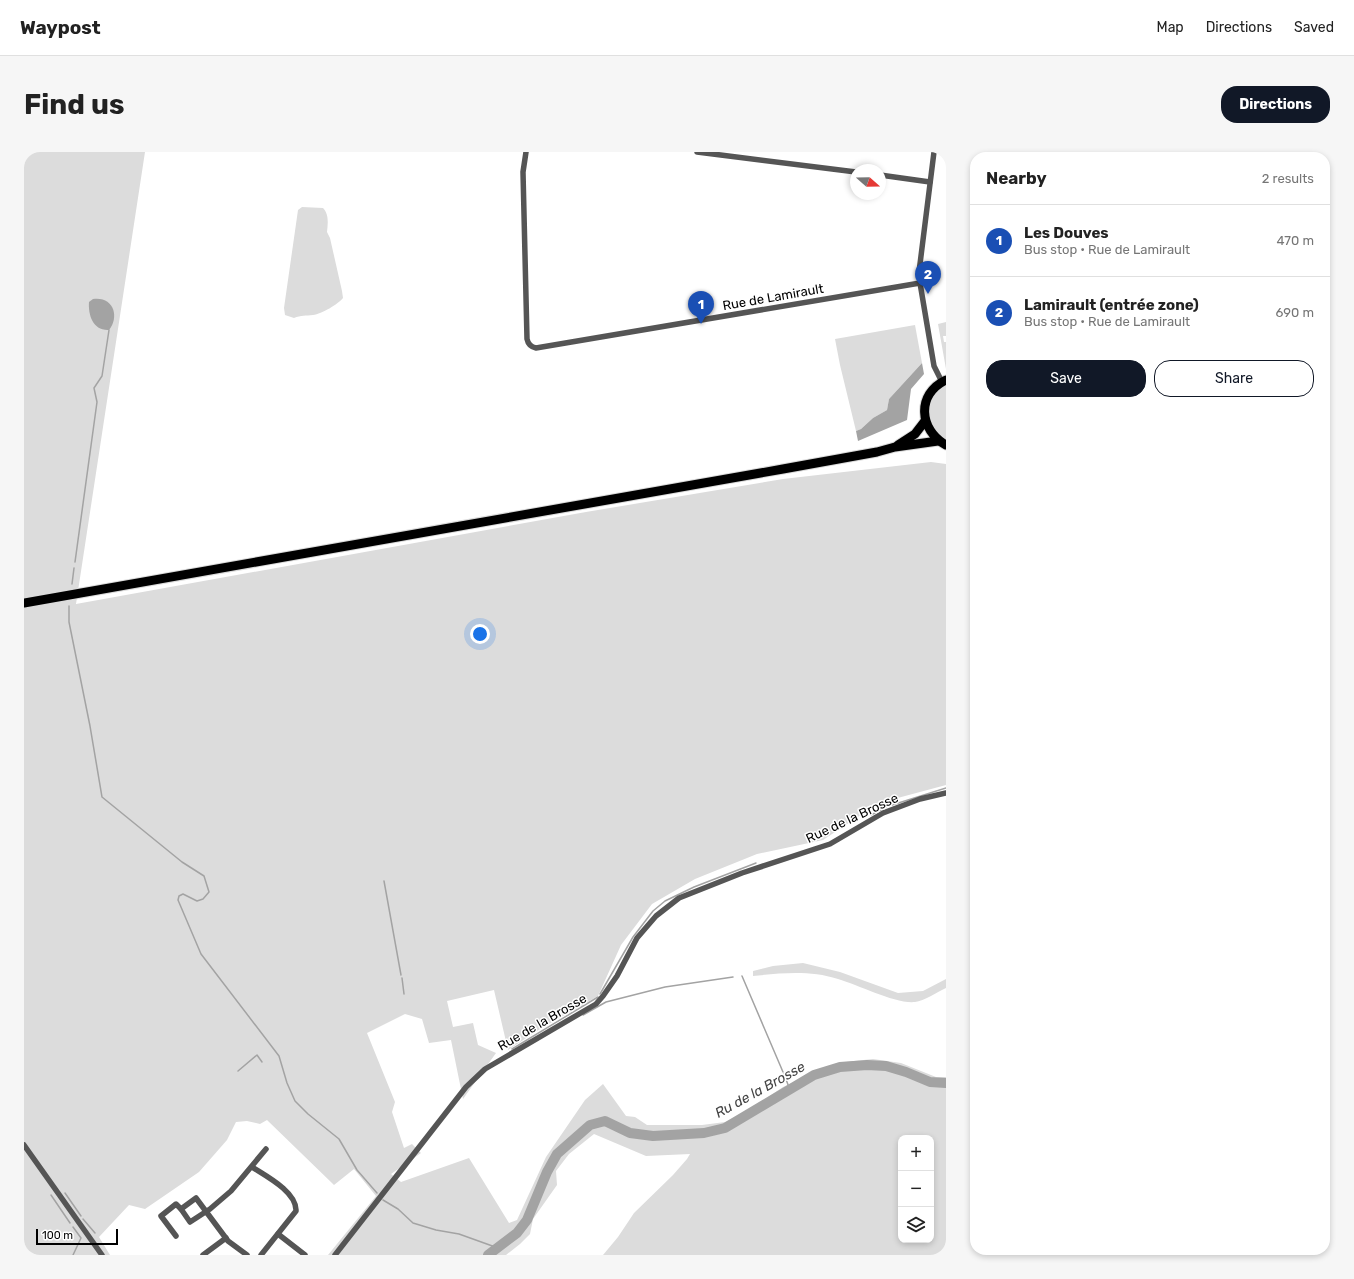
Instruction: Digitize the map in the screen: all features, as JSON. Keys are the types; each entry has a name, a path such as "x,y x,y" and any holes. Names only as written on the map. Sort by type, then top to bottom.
{"main road":[{"path":"942,443 930,432 925,421 924,410 927,399 933,389 944,381"},
{"path":"896,447 916,434 925,421"},
{"path":"24,603 784,469 877,452 896,447 942,443"}],"street":[{"name":"Rue de Lamirault","path":"526,152 523,172 527,339 528,343 533,347 544,347 920,283"},
{"path":"697,152 850,171"},
{"path":"934,152 919,272 934,366 944,381"},
{"path":"886,177 930,182"},
{"name":"Rue de la Brosse","path":"335,1255 475,1077 485,1069 596,1004 617,976 636,938 656,916 679,898 742,873 830,844 883,813 920,799 946,792"},
{"path":"24,1145 102,1255"},
{"path":"176,1236 161,1216 176,1204 190,1222 231,1191 266,1149"},
{"path":"252,1167 286,1191 296,1206 296,1211 261,1255"},
{"path":"181,1209 196,1198 226,1238 246,1255"},
{"path":"278,1234 305,1255"},
{"path":"203,1255 226,1238"}],"shaded area":[{"path":"24,152 145,152 76,604 586,512 783,479 931,462 946,464 946,785 879,803 823,840 757,854 695,879 652,904 621,945 598,996 540,1029 508,1050 494,990 447,1001 453,1027 473,1023 478,1045 496,1053 463,1099 451,1040 429,1043 422,1019 405,1014 367,1033 395,1102 392,1112 404,1148 412,1144 421,1153 391,1174 401,1182 469,1158 509,1223 517,1220 546,1157 585,1100 603,1084 626,1116 635,1117 647,1125 702,1125 725,1122 747,1111 783,1087 820,1070 845,1062 873,1059 901,1063 936,1077 946,1077 946,1255 603,1255 618,1237 634,1213 673,1175 690,1154 646,1156 594,1134 569,1154 556,1171 557,1185 533,1219 530,1234 506,1255 328,1255 376,1196 354,1169 334,1185 267,1120 260,1124 247,1121 236,1122 227,1140 199,1172 145,1209 129,1205 99,1237 110,1255 24,1255"},
{"path":"302,207 323,208 325,210 328,222 327,232 330,238 343,298 334,306 321,313 294,318 285,315 284,308 298,210"},
{"path":"93,299 105,301 113,308 114,319 109,330 104,330 95,325 89,312 89,302"},
{"path":"946,322 946,336 943,336 944,342 946,342 946,369 938,324"},
{"path":"915,325 922,363 889,399 887,410 873,418 861,429 856,431 835,339"},
{"path":"922,363 924,374 911,389 907,420 858,441 856,431 861,429 873,418 887,410 889,399"},
{"path":"946,385 946,443 934,432 928,412 930,402 936,393"},
{"path":"803,963 840,972 898,993 923,991 946,979 946,988 922,1000 907,1002 887,997 838,979 817,974 785,973 753,976 753,971 773,966"}],"waterway":[{"path":"75,562 97,402 94,388 102,376 109,330"},
{"path":"72,584 74,568"},
{"path":"69,606 69,622 90,726 102,797 182,862 204,876 209,892 203,899 197,901 183,894 179,896 178,900 201,954 279,1056 287,1083 295,1101 308,1114 339,1139 357,1170 377,1193"},
{"path":"892,805 946,788"},
{"path":"871,815 886,807"},
{"path":"600,994 633,937 653,911 665,901 694,887 756,863"},
{"path":"384,881 401,975"},
{"path":"742,976 783,1072"},
{"path":"583,1015 606,1002 665,987 733,977"},
{"path":"402,978 404,994"},
{"path":"512,1049 598,997"},
{"path":"238,1071 257,1055 262,1062"},
{"name":"Ru de la Brosse","path":"488,1255 517,1233 527,1220 547,1172 557,1154 590,1125 605,1121 630,1133 653,1136 704,1133 725,1128 814,1075 840,1067 867,1065 886,1066 930,1082 946,1083"},
{"path":"784,1074 790,1090"},
{"path":"65,1193 81,1216"},
{"path":"51,1195 70,1223"},
{"path":"383,1200 398,1209 413,1223 436,1230 459,1234 498,1248"},
{"path":"83,1219 95,1233"},
{"path":"73,1227 81,1238 73,1255"}],"place":[{"name":"Lamirault (entrée zone)","path":"928,294"},
{"name":"Les Douves","path":"701,324"}]}
